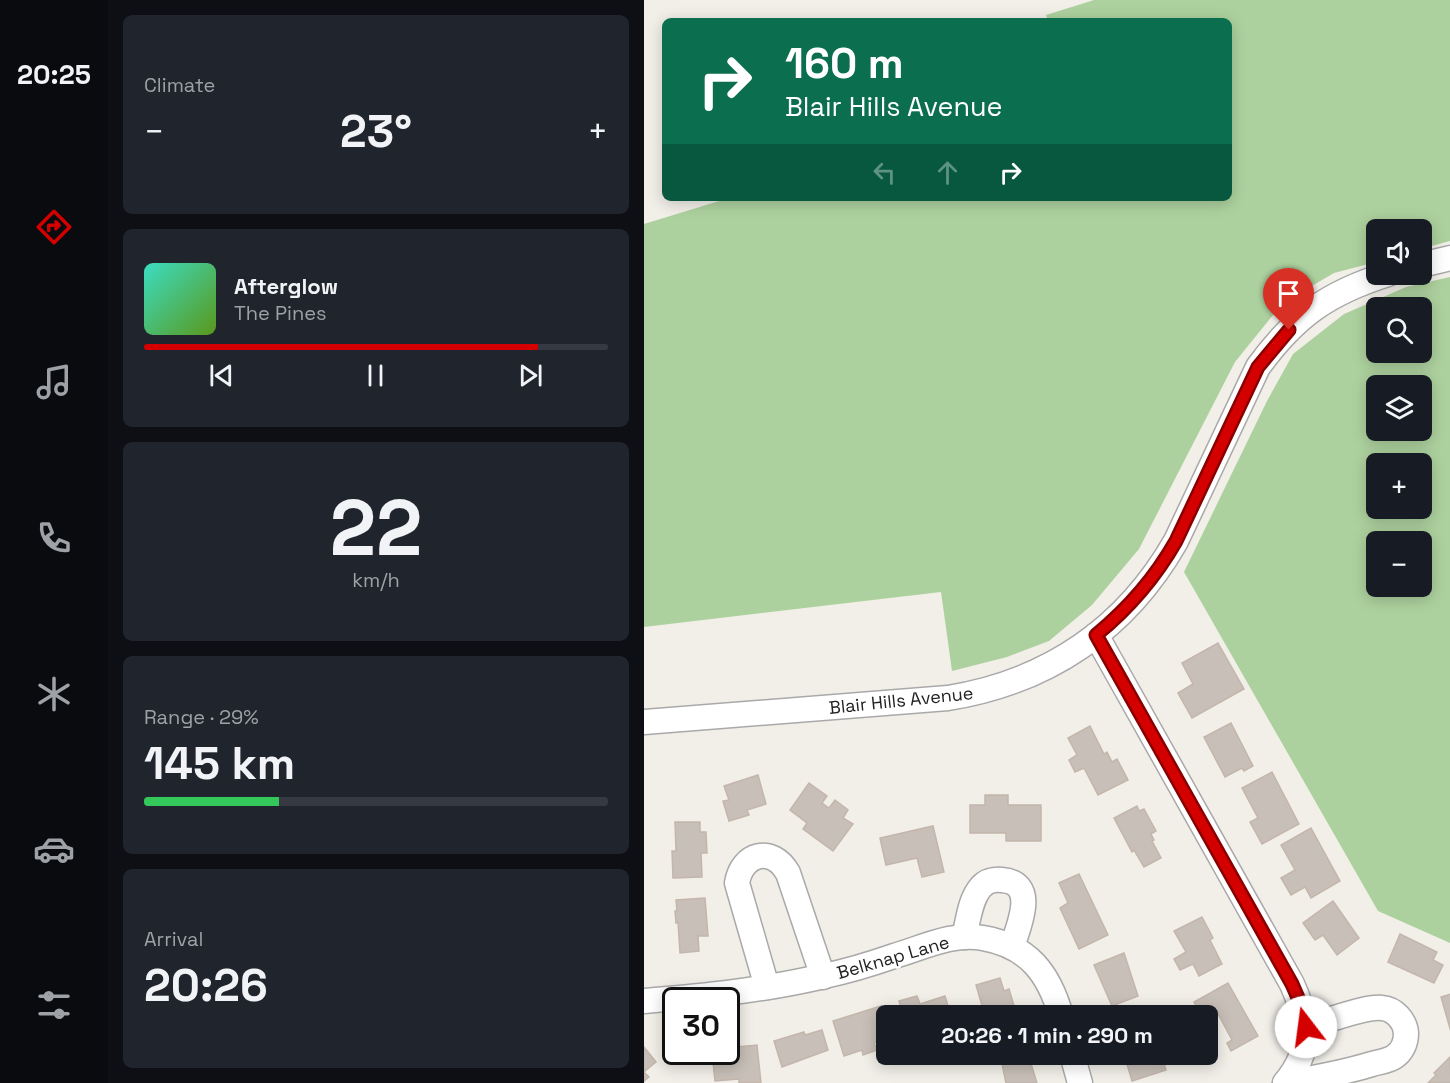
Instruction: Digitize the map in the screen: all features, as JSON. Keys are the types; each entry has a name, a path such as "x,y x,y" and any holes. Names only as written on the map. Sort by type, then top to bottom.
{"street":[{"path":"1432,262 1451,258"},
{"name":"Blair Hills Avenue","path":"644,722 937,699 971,694 995,689 1040,670 1081,647 1118,617 1142,592 1161,567 1176,541 1258,367 1271,350 1305,315 1320,304 1366,281"},
{"path":"1096,635 1292,984 1302,1007 1306,1027 1305,1047 1299,1065 1285,1083"},
{"name":"Belknap Lane","path":"767,987 737,883 738,873 744,864 758,856 768,856 778,860 788,873 823,977"},
{"name":"Belknap Lane","path":"964,936 975,897 980,888 996,879 1006,880 1022,892 1024,902 1012,947"},
{"name":"Belknap Lane","path":"644,1000 735,993 823,977 964,936 987,938 1027,955 1048,980 1057,1005"},
{"path":"1285,1083 1343,1073 1392,1058 1405,1042 1406,1032 1403,1021 1396,1013 1386,1008 1373,1008 1306,1027"},
{"path":"1075,1065 1080,1083"}],"green space":[{"path":"1094,0 1450,0 1450,241 1432,246 1432,219 1366,219 1366,265 1334,273 1305,290 1273,315 1235,362 1139,549 1092,605 1049,641 1007,657 952,671 941,592 644,627 644,224 719,201 1232,201 1232,18 1047,18 1046,15"},
{"path":"1451,277 1450,943 1378,911 1184,572 1267,401 1293,354 1344,314 1366,304 1366,363 1432,363 1432,297 1383,297 1406,287 1432,285 1432,281"}],"building":[{"path":"1218,643 1244,689 1192,718 1178,693 1193,684 1182,663"},
{"path":"1231,723 1253,766 1244,771 1242,768 1225,777 1204,737"},
{"path":"1090,726 1104,754 1107,752 1112,762 1117,759 1128,780 1098,795 1084,768 1075,772 1069,760 1077,755 1068,738"},
{"path":"1272,772 1299,824 1262,844 1250,822 1258,818 1242,788"},
{"path":"758,775 766,804 747,810 749,815 729,821 723,801 729,800 724,786"},
{"path":"809,783 827,796 822,803 829,808 835,800 848,810 843,818 853,824 833,851 803,829 807,823 790,810"},
{"path":"985,795 1008,795 1008,805 1041,805 1041,841 1006,841 1006,833 970,833 970,805 985,805"},
{"path":"1137,806 1139,811 1144,809 1156,831 1151,834 1154,840 1152,841 1161,858 1144,867 1134,850 1132,852 1114,818"},
{"path":"675,822 700,822 700,832 706,832 707,853 701,853 702,877 673,878 672,851 676,851"},
{"path":"933,826 944,872 922,877 917,858 886,865 880,838"},
{"path":"1311,828 1340,881 1311,898 1305,887 1291,895 1281,878 1295,870 1281,845"},
{"path":"1079,874 1108,935 1079,949 1060,908 1068,903 1059,883"},
{"path":"705,898 708,936 698,936 699,951 680,953 675,911 677,911 676,900"},
{"path":"1333,901 1359,938 1337,955 1323,935 1315,940 1303,923"},
{"path":"1202,917 1213,938 1210,940 1222,964 1199,976 1193,964 1180,970 1174,959 1186,952 1174,931"},
{"path":"1400,934 1437,952 1433,960 1443,965 1434,983 1388,962"},
{"path":"1124,953 1138,996 1112,1005 1094,965"},
{"path":"1000,978 1004,991 1009,989 1014,1005 982,1005 976,985"},
{"path":"1228,983 1258,1036 1231,1051 1227,1043 1232,1040 1218,1014 1218,1005 1196,1005 1194,1002"},
{"path":"1451,994 1451,1032 1441,997"},
{"path":"917,996 920,1004 945,996 948,1005 900,1005 899,1001"},
{"path":"876,1008 876,1042 874,1043 876,1050 863,1055 862,1050 844,1056 833,1021"},
{"path":"822,1030 828,1050 782,1067 774,1041 804,1032 805,1035"},
{"path":"757,1045 761,1083 739,1083 739,1079 715,1081 713,1065 740,1065 740,1047"},
{"path":"644,1047 656,1062 644,1072"},
{"path":"1450,1057 1451,1083 1428,1083 1436,1075 1434,1073"},
{"path":"1002,1065 1031,1065 1037,1083 1006,1083"},
{"path":"1127,1065 1164,1065 1166,1070 1132,1081"}],"route":[{"path":"1289,330 1258,367 1176,541 1161,567 1142,592 1118,617 1096,635 1292,984 1302,1007 1306,1027"}]}
